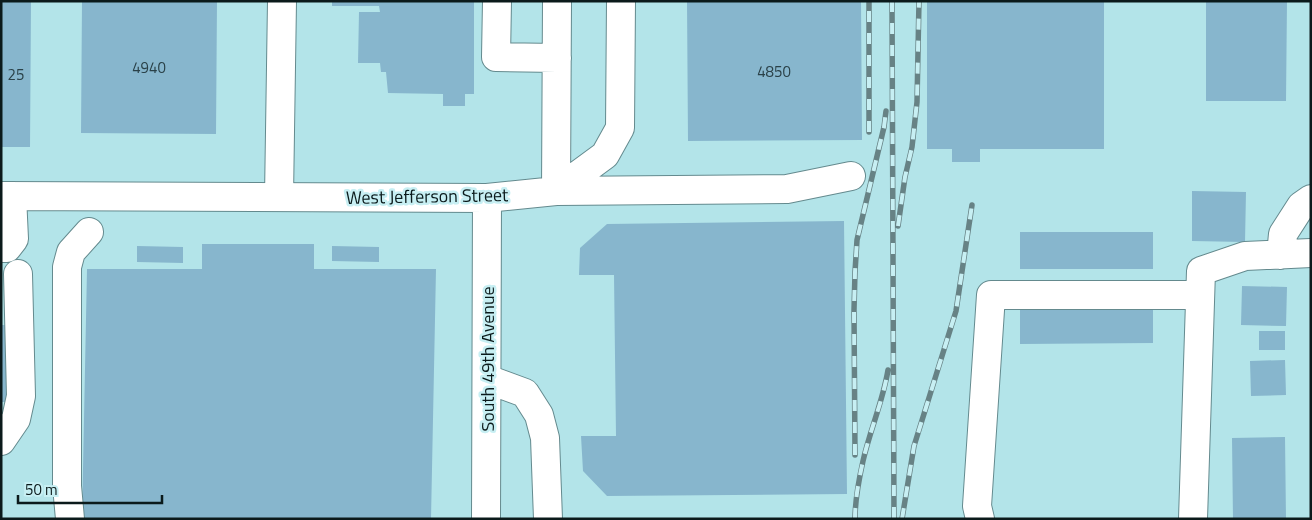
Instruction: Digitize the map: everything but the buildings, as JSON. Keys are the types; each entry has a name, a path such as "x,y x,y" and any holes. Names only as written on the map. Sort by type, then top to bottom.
{"street":[{"path":"279,197 282,1"},
{"path":"496,1 496,57 557,58"},
{"path":"556,191 557,1"},
{"path":"556,191 605,154 620,128 621,1"},
{"name":"West Jefferson Street","path":"6,196 487,198 556,191 787,189 851,176"},
{"path":"1,248 7,248 14,239 6,196"},
{"name":"South 49th Avenue","path":"486,519 487,198"},
{"path":"1281,254 1283,234 1302,206 1311,199"},
{"path":"70,519 67,486 67,267 71,252 89,232"},
{"path":"1193,519 1201,272 1245,256 1311,253"},
{"path":"1,441 16,419 21,396 18,274"},
{"path":"980,519 977,506 990,295 1200,295"},
{"path":"487,379 525,393 539,415 546,438 548,519"}],"shaded area":[{"path":"1,1 1311,1 1311,519 1,519"}],"railway":[{"path":"869,1 869,132"},
{"path":"892,1 894,519"},
{"path":"898,226 905,177 912,147 917,102 919,1"},
{"path":"855,455 854,310 857,240 884,127 886,111"},
{"path":"902,519 914,446 956,311 972,205"},
{"path":"855,519 856,497 863,461 888,370"}]}
